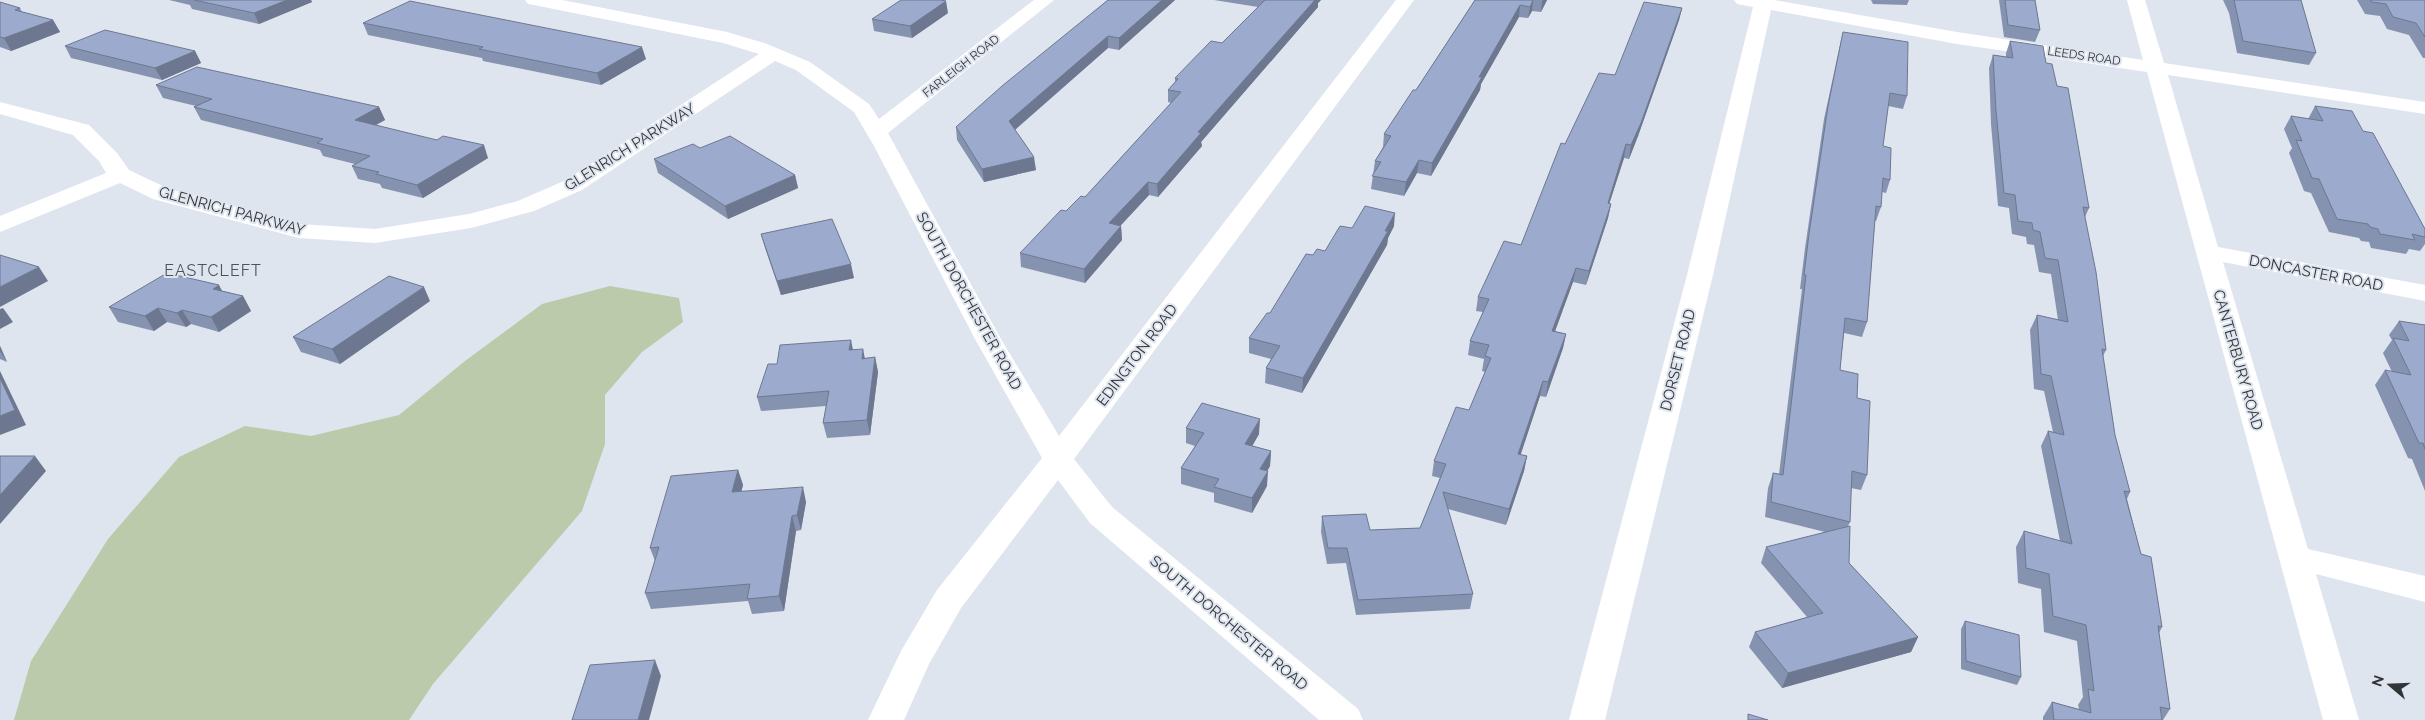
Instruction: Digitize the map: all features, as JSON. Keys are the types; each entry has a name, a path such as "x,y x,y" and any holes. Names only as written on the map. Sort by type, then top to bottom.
{"street":[{"name":"SOUTH DORCHESTER ROAD","path":"534,0 727,38 774,53 803,66 862,108 877,131 988,339 1058,459 1101,515 1345,720"},
{"name":"FARLEIGH ROAD","path":"877,131 1046,0"},
{"name":"EDINGTON ROAD","path":"886,720 912,661 949,599 1058,459 1406,0"},
{"name":"CANTERBURY ROAD","path":"2136,0 2153,66 2341,720"},
{"name":"LEEDS ROAD","path":"1756,1 1957,38 2425,108"},
{"name":"DORSET ROAD","path":"1587,720 1700,275 1756,1"},
{"name":"GLENRICH PARKWAY","path":"0,108 82,130 109,158 114,169 121,175 161,194 299,231 376,236 471,222 526,206 574,185 774,53"},
{"path":"0,225 121,175"},
{"name":"DONCASTER ROAD","path":"2208,252 2425,293"},
{"path":"2294,557 2425,590"}],"green space":[{"path":"610,286 679,298 683,322 642,352 605,395 605,444 582,511 433,684 409,720 14,720 31,661 108,539 179,457 245,426 311,436 399,415 465,361 542,304"}],"building":[{"path":"194,0 287,0 254,13"},
{"path":"901,0 946,1 910,26 872,19"},
{"path":"1108,0 1162,0 1119,38 1108,36 1009,121 1034,157 982,169 956,127 1002,86"},
{"path":"1265,0 1315,0 1198,132 1201,133 1157,184 1148,182 1109,223 1121,226 1084,269 1020,253 1061,210 1066,211 1081,196 1085,197 1181,92 1168,90 1178,79 1175,78 1211,41 1222,43"},
{"path":"1475,0 1533,0 1530,7 1520,5 1479,77 1482,77 1432,163 1419,160 1406,182 1372,176 1381,162 1375,161 1391,136 1384,134 1413,90 1416,90"},
{"path":"2005,0 2035,0 2040,30 2008,25"},
{"path":"2234,0 2301,0 2316,53 2243,41"},
{"path":"2370,0 2425,0 2425,37 2416,23 2393,17 2386,4"},
{"path":"410,1 642,47 597,73 479,49 483,47 363,23"},
{"path":"0,2 20,8 15,10 53,20 4,38 0,37"},
{"path":"1644,2 1682,8 1641,123 1631,145 1626,144 1608,203 1611,204 1589,271 1576,268 1552,331 1566,334 1548,382 1543,381 1518,454 1527,456 1509,509 1443,492 1473,594 1358,600 1347,548 1328,548 1322,516 1366,514 1370,530 1420,528 1446,464 1434,461 1456,407 1469,410 1491,358 1485,356 1489,345 1470,341 1489,299 1478,297 1504,241 1521,245 1561,143 1565,144 1599,73 1615,75"},
{"path":"105,30 195,51 155,68 65,46"},
{"path":"1843,32 1908,42 1907,96 1890,93 1883,146 1891,148 1890,180 1883,178 1881,207 1876,206 1867,322 1845,318 1840,370 1858,374 1857,398 1870,401 1867,475 1852,471 1850,522 1771,502 1773,473 1783,475 1809,234 1828,106"},
{"path":"2010,41 2043,46 2046,63 2052,64 2057,86 2068,88 2089,208 2083,207 2096,272 2106,350 2102,349 2115,435 2130,492 2124,491 2141,554 2151,557 2162,627 2158,626 2170,709 2160,707 2162,720 2054,720 2052,702 2091,713 2088,689 2094,691 2086,625 2053,616 2049,574 2026,568 2024,531 2072,544 2048,431 2064,435 2051,376 2041,374 2037,315 2068,322 2058,260 2045,258 2040,232 2033,230 2032,223 2018,221 2015,195 2004,193 1993,55 2013,58"},
{"path":"197,67 379,107 355,120 437,140 443,136 484,145 417,185 376,174 379,172 352,166 370,156 317,143 323,139 194,107 212,99 156,85"},
{"path":"2315,106 2352,111 2363,131 2373,133 2425,229 2425,237 2412,234 2415,240 2380,234 2378,229 2370,227 2368,224 2337,219 2319,179 2312,178 2296,140 2302,141 2291,116 2323,121"},
{"path":"730,136 795,175 725,206 654,159 693,144 700,148"},
{"path":"1365,206 1395,213 1385,231 1388,231 1303,378 1266,368 1280,346 1249,338 1267,313 1270,313 1306,254 1313,255 1317,249 1325,251 1340,226 1352,228"},
{"path":"832,219 851,264 777,281 761,234"},
{"path":"0,255 39,267 0,287"},
{"path":"167,273 219,285 213,289 243,296 211,317 182,310 177,313 158,308 145,316 109,307"},
{"path":"389,276 424,287 332,349 293,337"},
{"path":"2399,321 2425,325 2425,449 2423,443 2419,443 2385,370 2411,375 2393,338 2409,341"},
{"path":"851,340 849,350 863,349 862,359 875,357 867,420 823,423 829,391 757,397 768,364 777,364 780,345"},
{"path":"0,378 15,410 0,416"},
{"path":"1202,403 1260,419 1245,444 1271,451 1260,469 1268,471 1252,498 1214,487 1219,479 1181,468 1204,433 1186,428"},
{"path":"0,456 35,456 0,495"},
{"path":"738,470 732,492 803,487 797,515 792,516 779,596 747,599 750,584 645,593 659,547 650,548 671,476"},
{"path":"1850,526 1849,563 1918,637 1788,673 1755,632 1823,613 1766,547"},
{"path":"1965,621 2019,635 2021,677 1966,661"},
{"path":"655,660 638,720 572,720 590,665"},
{"path":"1748,714 1768,720 1748,720"}],"district":[{"name":"EASTCLEFT","path":"213,270"}]}
